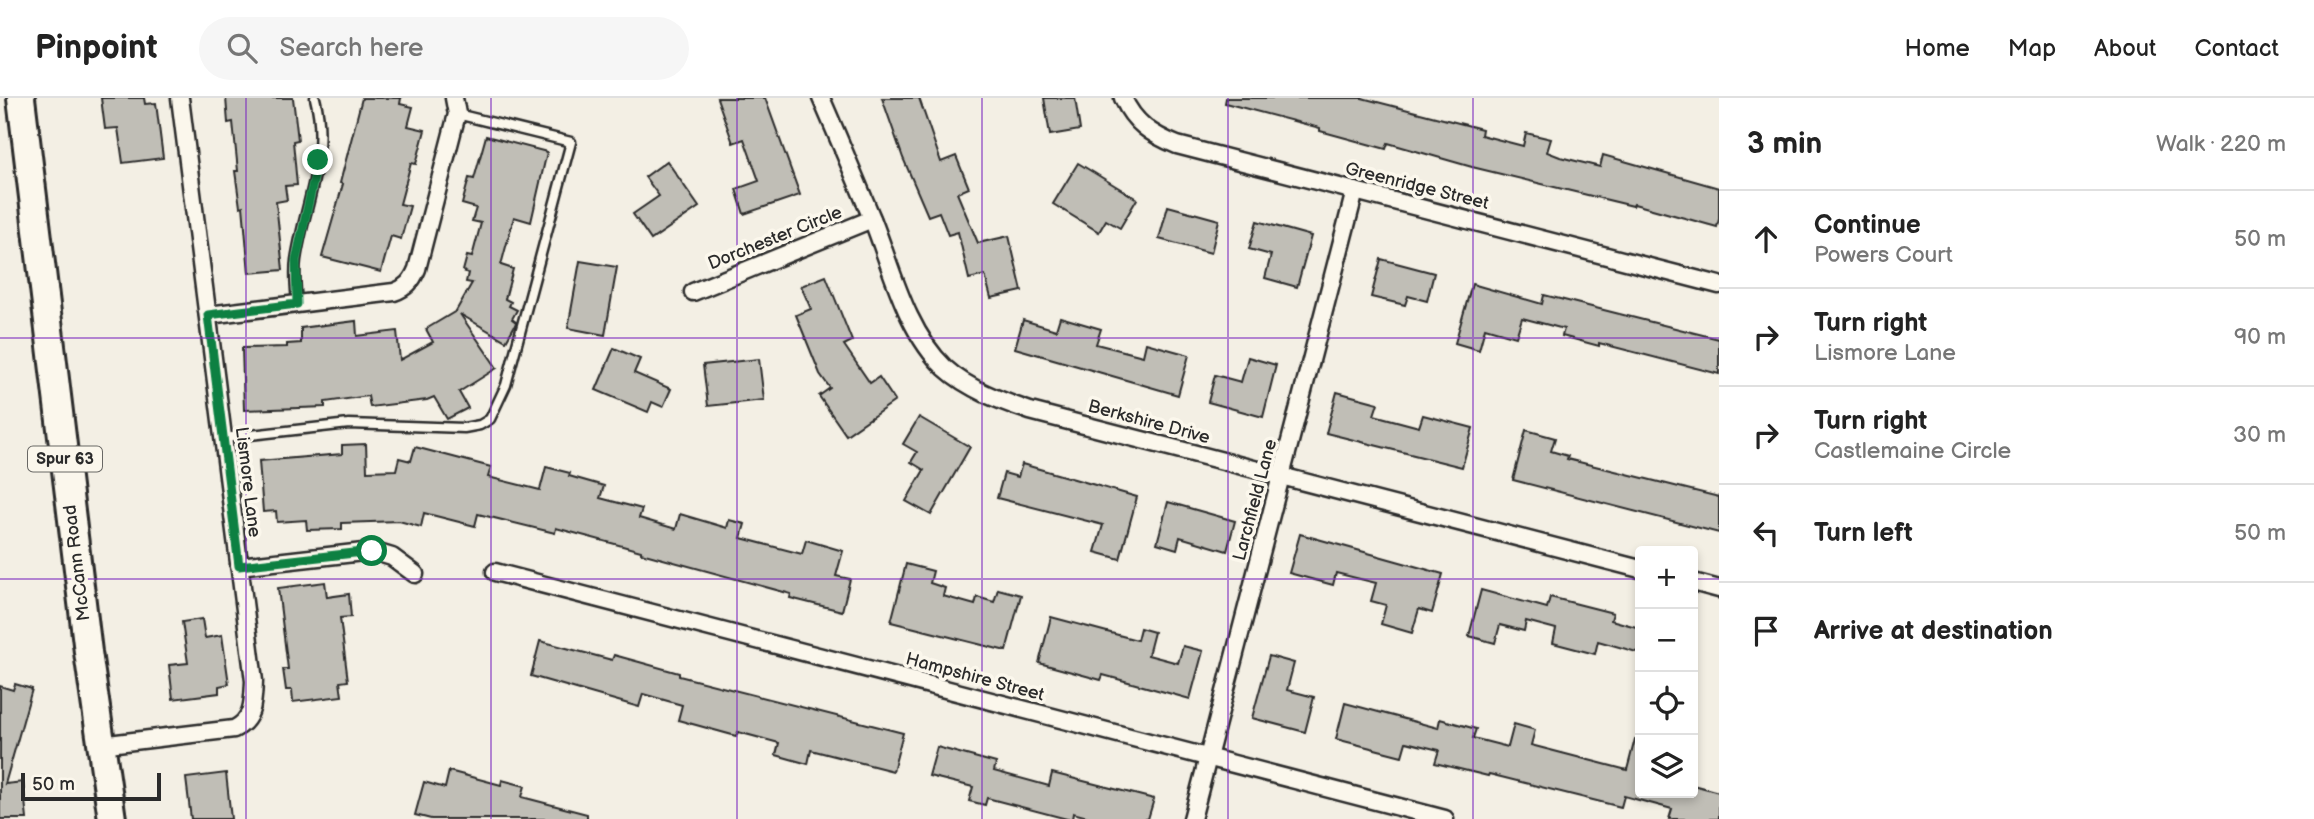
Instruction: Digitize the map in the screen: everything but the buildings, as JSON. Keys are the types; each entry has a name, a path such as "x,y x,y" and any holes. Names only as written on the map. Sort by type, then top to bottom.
{"main road":[{"name":"McCann Road","path":"21,98 100,745 112,819"}],"street":[{"name":"Lismore Lane","path":"100,745 234,729 246,721 252,704 254,681 180,98"},
{"name":"Berkshire Drive","path":"821,98 912,320 936,358 953,374 989,395 1030,411 1635,568"},
{"name":"Greenridge Street","path":"1123,98 1138,122 1160,138 1195,150 1719,285"},
{"path":"208,315 404,289 413,279 455,106"},
{"name":"Larchfield Lane","path":"1192,819 1355,191"},
{"name":"Dorchester Circle","path":"693,292 872,219"},
{"path":"239,566 372,551 392,556 415,574"},
{"name":"Hampshire Street","path":"495,572 1445,819"},
{"path":"1698,583 1719,589"}],"lane":[{"path":"297,304 296,260 320,150 320,126 315,98"},
{"path":"223,438 349,424 464,428 485,423 494,414 511,370 571,142 455,106"}],"route":[{"path":"318,160 296,260 297,304 208,315 239,566 372,551"}]}
